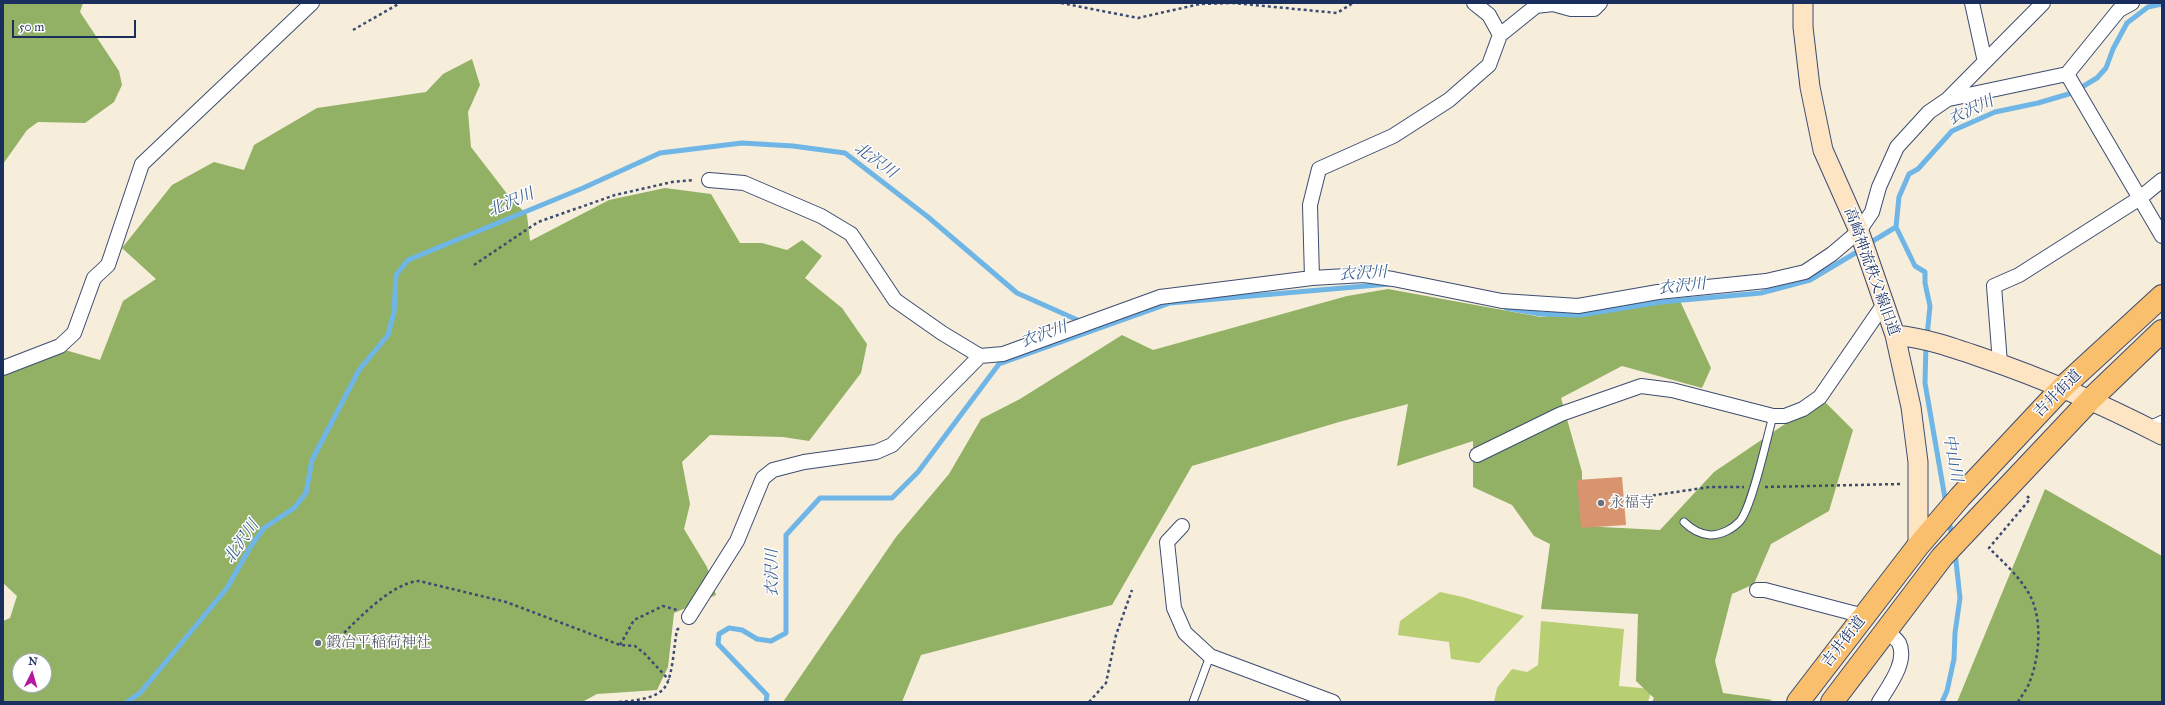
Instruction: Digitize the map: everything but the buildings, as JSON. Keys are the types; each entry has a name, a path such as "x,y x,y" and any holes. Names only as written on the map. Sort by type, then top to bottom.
{"main road":[{"name":"吉井街道","path":"1798,702 1918,546 1936,527 1960,497 2063,387 2162,296"},
{"name":"吉井街道","path":"1832,702 1885,630 1942,557 1965,531 2091,399 2162,331"}],"street":[{"path":"3,368 60,346 74,333 94,278 108,265 142,164 312,3"},
{"path":"1474,3 1489,15 1500,35"},
{"path":"1312,278 1310,205 1319,169 1393,136 1449,100 1489,65 1500,35 1536,6 1553,4 1571,9 1594,9 1600,3"},
{"name":"高崎神流秩父線旧道","path":"1803,3 1803,27 1810,87 1823,150 1859,231 1895,335 1911,407 1918,462 1918,546"},
{"path":"1972,3 1985,62"},
{"path":"709,180 744,183 821,216 851,234 895,300 942,333 980,356 1003,354 1160,296 1312,278 1364,275 1393,279 1502,300 1578,306 1658,292 1766,281 1805,272 1832,254 1859,231 1872,212 1879,187 1897,147 1929,112 1948,100 2043,3"},
{"path":"1948,100 1994,88 2067,74 2119,10 2132,3"},
{"path":"2067,74 2162,236"},
{"path":"2000,364 1994,286 2019,275 2140,198 2162,180"},
{"path":"1477,455 1561,414 1642,386 1672,390 1773,416 1785,416 1803,409 1820,397 1884,304"},
{"path":"1895,335 1915,337 1936,342 2063,387 2154,423 2162,435"},
{"path":"690,615 737,541 763,478 773,470 804,462 876,452 892,445 980,356"},
{"path":"1182,526 1167,542 1174,608 1185,633 1210,656 1333,702"},
{"path":"1757,590 1765,590 1864,616"},
{"path":"1879,702 1900,664 1900,648 1898,642 1885,630"}],"lane":[{"path":"1684,522 1691,529 1701,534 1716,535 1728,530 1740,521 1753,487 1773,416"},
{"path":"1193,702 1210,656"}],"path":[{"path":"353,30 400,3"},
{"path":"1061,3 1138,18 1200,4 1233,3 1337,13 1353,3"},
{"path":"474,265 538,222 615,195 672,182 709,180"},
{"path":"1635,498 1710,486 1814,488 1918,484"},
{"path":"2018,702 2030,682 2038,653 2037,617 2029,593 2017,576 1990,548 2030,499"},
{"path":"340,637 371,606 409,582 419,581 506,602 620,645 635,646 645,654 669,680"},
{"path":"1089,702 1106,684 1116,635 1132,590"},
{"path":"619,702 653,695 665,688 669,680 676,630 690,615 663,606 634,620 620,645"}],"green space":[{"path":"3,3 83,3 80,12 119,71 122,85 114,102 85,123 38,122 27,130 3,164"},
{"path":"472,59 480,85 468,112 471,147 508,195 527,215 530,241 609,200 665,188 711,194 740,243 762,243 787,250 802,240 822,256 805,278 842,308 867,344 861,373 809,441 783,437 710,435 682,462 690,504 684,529 707,567 716,595 674,613 668,667 657,690 597,694 582,702 3,702 3,621 10,618 17,596 3,583 3,370 65,350 100,360 123,301 156,279 122,248 172,185 214,162 244,170 254,145 317,108 426,92 443,74"},
{"path":"1388,289 1541,317 1680,301 1711,368 1702,388 1622,366 1561,398 1582,472 1582,526 1660,530 1714,472 1822,399 1853,430 1829,511 1771,544 1754,584 1732,594 1715,661 1723,693 1773,700 1765,702 1652,702 1654,698 1636,681 1638,614 1541,609 1550,544 1534,536 1512,505 1473,487 1473,441 1397,466 1408,404 1339,422 1192,466 1112,605 921,655 902,702 783,702 896,537 949,474 981,419 1020,399 1122,335 1153,350 1347,296"},
{"path":"2045,489 2162,556 2162,702 1957,702"},
{"path":"1440,592 1463,597 1524,616 1479,663 1451,659 1449,642 1398,635 1400,621"},
{"path":"1541,621 1624,629 1619,686 1652,689 1648,702 1494,702 1497,688 1512,669 1527,672 1538,665"}],"waterway":[{"name":"衣沢川","path":"1896,227 1899,197 1909,174 1918,169 1952,131 1995,112 2038,103 2072,93 2097,78 2106,68 2113,49 2127,23 2148,7 2162,4"},
{"name":"北沢川","path":"127,702 140,693 227,588 251,546 264,528 294,508 306,493 312,460 359,370 388,335 394,312 396,275 408,260 583,188 660,153 742,143 793,146 845,153 928,217 1017,293 1082,322"},
{"name":"中山川","path":"1896,227 1915,266 1925,272 1925,283 1930,306 1927,336"},
{"name":"衣沢川","path":"1868,244 1896,227"},
{"name":"衣沢川","path":"1506,308 1541,314 1580,315 1661,302 1761,293 1810,280 1862,249"},
{"name":"衣沢川","path":"766,702 767,695 718,644 719,634 729,628 742,630 757,639 771,641 786,633 786,535 820,498 892,498 918,472 999,364 1170,303 1389,284"},
{"name":"中山川","path":"1926,344 1925,383 1946,504"},
{"name":"中山川","path":"1949,520 1952,538"},
{"name":"中山川","path":"1942,702 1947,691 1954,659 1955,633 1960,598 1955,552"}],"place":[{"name":"永福寺","path":"1601,503"},
{"name":"鍛冶平稲荷神社","path":"318,643"}]}
